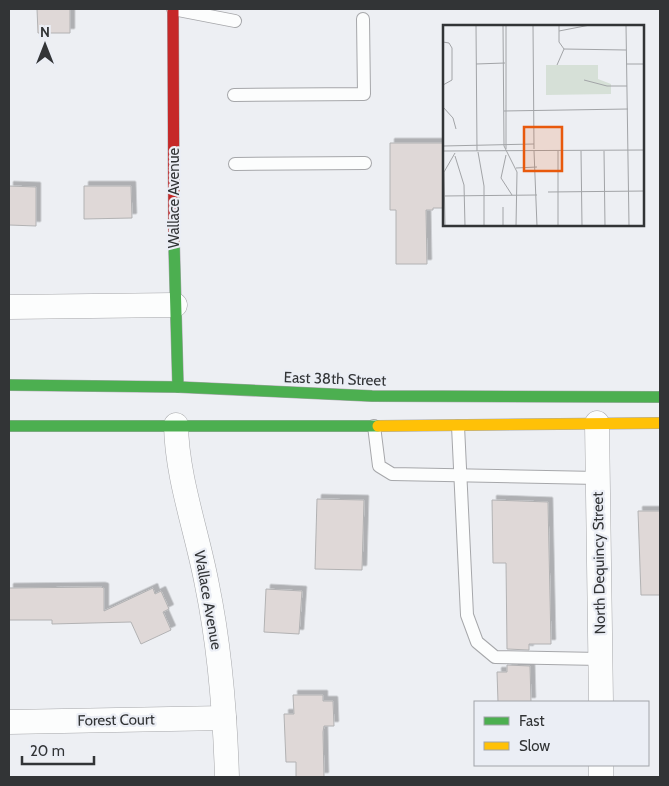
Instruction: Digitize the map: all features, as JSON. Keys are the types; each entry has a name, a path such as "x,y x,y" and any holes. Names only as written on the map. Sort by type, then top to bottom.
{"main road":[{"name":"Wallace Avenue","path":"173,9 175,305 178,387"},
{"name":"East 38th Street","path":"9,385 178,387 372,396 660,397"},
{"path":"9,426 458,426 660,423"}],"street":[{"path":"9,307 175,305"},
{"name":"North Dequincy Street","path":"597,423 601,701"},
{"name":"Wallace Avenue","path":"176,425 179,464 201,555 220,665 227,777"},
{"name":"Forest Court","path":"9,722 224,718"}],"lane":[{"path":"173,9 235,21"},
{"path":"234,95 364,94 363,19"},
{"path":"235,164 365,163"},
{"path":"374,426 379,466 392,474 598,478"},
{"path":"458,426 466,615 477,642 495,657 600,658"}],"building":[{"path":"37,9 70,9 70,33 38,33"},
{"path":"390,143 443,143 443,208 426,210 427,264 396,264 396,210 390,210"},
{"path":"9,186 36,187 36,226 9,225"},
{"path":"84,186 131,186 132,218 84,219"},
{"path":"317,499 364,500 362,570 315,569"},
{"path":"492,500 548,502 551,644 529,644 529,650 507,649 506,563 493,563"},
{"path":"638,511 660,511 660,595 641,595"},
{"path":"9,588 104,588 104,611 153,588 155,594 161,591 169,609 163,612 171,630 141,644 131,622 52,624 52,620 9,620"},
{"path":"266,589 302,591 299,634 264,632"},
{"path":"507,665 530,666 531,701 498,701 497,672 507,672"},
{"path":"293,695 323,695 323,701 333,701 334,726 324,726 323,732 324,777 296,777 296,762 286,762 284,714 294,714"}],"traffic: fast":[{"path":"174,242 178,387"},
{"path":"9,385 178,387 372,396 660,397"},
{"path":"9,426 378,426"}],"traffic: slow":[{"path":"378,426 660,423"}],"traffic: jam":[{"path":"173,9 174,242"}]}
